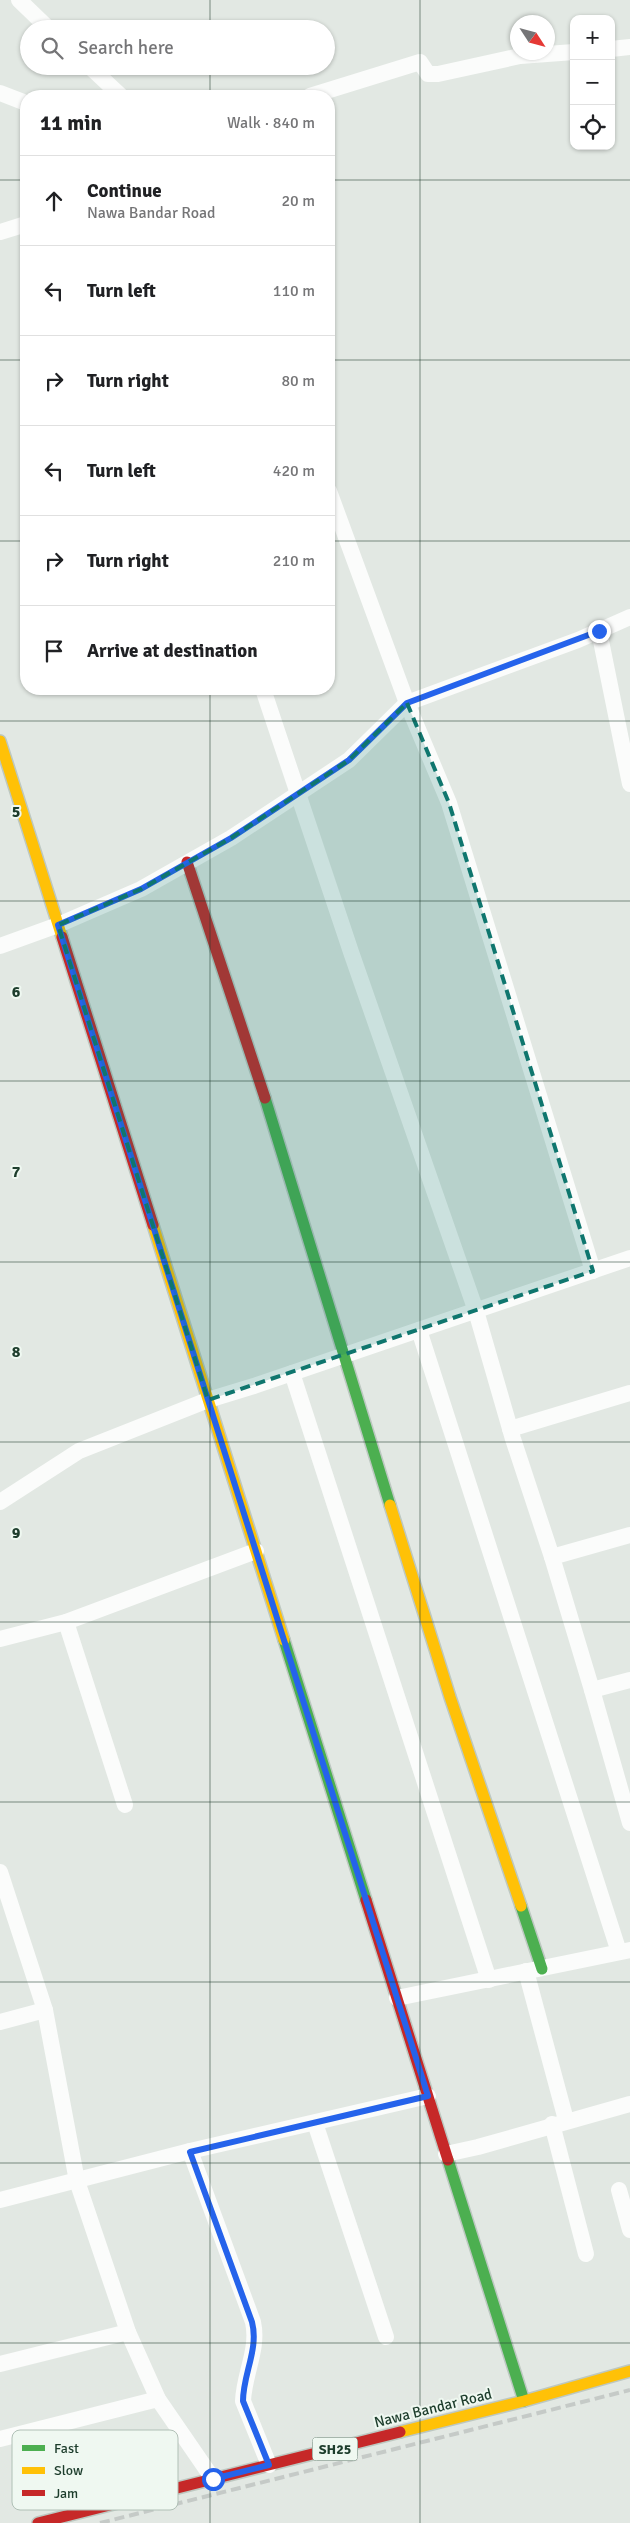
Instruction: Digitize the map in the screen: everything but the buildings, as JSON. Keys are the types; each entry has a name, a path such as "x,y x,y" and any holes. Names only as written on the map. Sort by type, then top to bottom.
{"main road":[{"path":"0,741 524,2401"},
{"path":"188,862 264,1094 343,1356 534,1970"},
{"name":"Nawa Bandar Road","path":"178,2488 524,2401 630,2371"},
{"name":"Nawa Bandar Road","path":"38,2523 90,2510"}],"street":[{"path":"19,0 40,20"},
{"path":"615,49 630,47"},
{"path":"329,90 420,62 428,74 438,74 520,56 570,52"},
{"path":"98,75 114,90"},
{"path":"0,93 20,101"},
{"path":"0,232 20,226"},
{"path":"335,507 407,703 449,803 593,1271"},
{"path":"0,946 58,925 141,889 231,838 349,760 407,703 599,631 630,617"},
{"path":"599,631 630,784"},
{"path":"265,695 297,794 476,1311 510,1429 552,1556 629,1819"},
{"path":"0,1502 79,1450 208,1400 630,1258"},
{"path":"397,1998 624,1951 420,1330"},
{"path":"292,1373 489,1980"},
{"path":"510,1429 630,1393"},
{"path":"552,1556 630,1534"},
{"path":"0,1639 66,1622 256,1551"},
{"path":"66,1622 125,1805"},
{"path":"592,1690 630,1680"},
{"path":"0,1872 45,2010 77,2182 128,2332 158,2399 213,2479"},
{"path":"534,1970 559,2122 586,2254"},
{"path":"0,2022 45,2010"},
{"path":"0,2200 190,2152 428,2096"},
{"path":"446,2154 478,2148 559,2122 630,2104"},
{"path":"315,2123 386,2337"},
{"path":"190,2152 255,2333 243,2390 243,2401 269,2465"},
{"path":"619,2190 630,2230"},
{"path":"0,2364 128,2332"},
{"path":"36,2430 158,2399"}],"highlighted area":[{"path":"407,703 449,803 593,1271 208,1400 58,925 141,889 231,838 349,760"}],"railway":[{"path":"178,2503 630,2390"},
{"path":"100,2523 152,2510"}],"traffic: fast":[{"path":"265,1098 390,1505"},
{"path":"284,1640 366,1900"},
{"path":"521,1906 542,1969"},
{"path":"448,2160 524,2401"}],"traffic: slow":[{"path":"0,741 62,937"},
{"path":"153,1225 284,1640"},
{"path":"390,1505 450,1697 521,1906"},
{"path":"400,2432 524,2401 630,2371"}],"traffic: jam":[{"path":"187,862 265,1098"},
{"path":"62,937 153,1225"},
{"path":"366,1900 448,2160"},
{"path":"178,2488 400,2432"},
{"path":"38,2523 90,2510"}],"route":[{"path":"213,2479 269,2465 245,2411 243,2401 243,2390 255,2333 190,2152 428,2096 58,925 141,889 231,838 349,760 407,703 599,631"}]}
